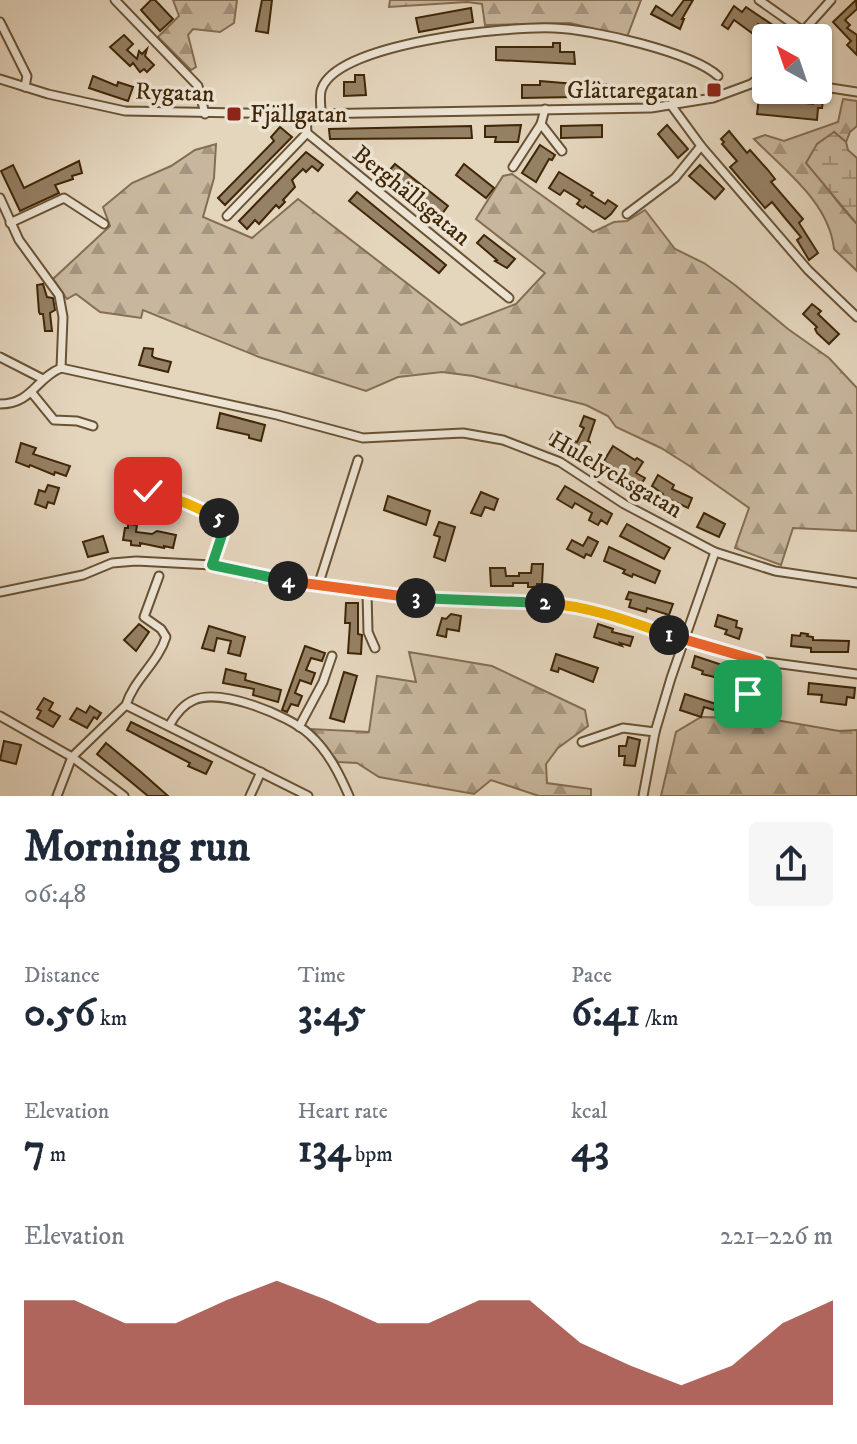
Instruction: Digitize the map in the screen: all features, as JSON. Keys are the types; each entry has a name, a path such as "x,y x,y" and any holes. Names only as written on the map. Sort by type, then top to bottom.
{"street":[{"path":"115,0 198,86 205,114"},
{"path":"759,0 788,24"},
{"path":"809,24 831,0"},
{"path":"0,22 27,76 25,87"},
{"path":"321,112 321,88 348,65 378,51 418,41 490,31 555,28 600,35 684,58 708,67 718,76"},
{"name":"Rygatan","path":"0,79 102,108 205,114 671,105 729,93 752,83"},
{"path":"832,88 857,92"},
{"path":"671,105 701,146 809,272 857,317"},
{"path":"513,167 541,124 545,109"},
{"path":"227,216 307,133 306,114"},
{"path":"541,124 562,151"},
{"name":"Berghällsgatan","path":"307,133 509,298"},
{"path":"627,214 675,178 701,146"},
{"path":"0,198 19,240 62,302 61,368 43,379 24,399 0,404"},
{"path":"10,223 64,198 104,224"},
{"path":"0,357 43,379"},
{"name":"Hulelycksgatan","path":"61,368 277,415 363,438 463,433 503,440 560,462 624,504 715,552 775,571 857,583"},
{"path":"32,393 54,420 77,421 93,426"},
{"path":"318,586 358,460"},
{"path":"129,485 186,503 223,521 225,526 212,565"},
{"path":"643,796 655,732 715,552"},
{"path":"0,592 83,575 112,563 136,561 212,565 256,577 409,598 567,605 759,661 857,674"},
{"path":"57,796 72,757 126,705 129,694 158,656 166,637 144,617 159,576"},
{"path":"367,593 368,632 375,648"},
{"path":"299,727 323,682 332,656"},
{"path":"741,706 759,661"},
{"path":"169,726 182,707 207,696 273,712 299,727 325,751 349,796"},
{"path":"126,705 308,796"},
{"path":"0,716 72,757 124,796"},
{"path":"582,742 623,728 655,732"},
{"path":"250,796 261,772"}],"green space":[{"path":"173,0 237,0 234,23 220,32 193,29 188,35 196,67 191,70 158,37 179,16"},
{"path":"390,0 641,0 627,37 570,23 485,25 482,4 467,2 389,7"},
{"path":"843,99 857,101 857,126 846,142 834,132 806,163 857,224 857,271 834,249 824,216 814,202 754,139 765,135 784,141 838,122"},
{"path":"834,132 857,158 857,224 806,163 817,144"},
{"path":"216,144 214,178 203,217 252,238 298,199 461,325 516,304 545,273 476,219 503,176 512,174 593,232 614,222 627,221 645,210 675,249 704,263 735,285 829,358 857,388 857,531 793,528 781,565 735,548 749,508 688,465 661,448 616,427 608,416 586,405 473,376 442,372 398,377 366,391 259,357 143,310 141,318 100,312 76,294 67,299 53,279 110,226 103,207 132,183 171,166 195,150"},
{"path":"409,652 492,666 585,710 588,726 558,748 546,764 547,783 591,789 591,796 539,796 491,780 474,794 379,777 357,763 338,762 312,729 369,732 377,676 416,682"},
{"path":"701,717 770,719 839,731 857,730 857,796 661,796 676,732"}],"building":[{"path":"155,0 173,19 160,31 141,10"},
{"path":"262,0 272,0 268,33 256,31"},
{"path":"684,0 693,0 680,29 651,14 656,6 672,16"},
{"path":"856,0 857,9 845,20 850,25 847,28 857,35 857,55 847,45 851,41 833,22"},
{"path":"734,6 742,12 746,7 771,24 752,24 752,33 734,20 728,29 722,25"},
{"path":"471,8 473,22 419,32 416,18"},
{"path":"124,35 133,44 127,50 137,59 139,51 142,54 147,49 145,56 154,65 147,72 144,69 140,72 133,63 130,66 110,47"},
{"path":"553,43 560,43 560,52 574,52 575,64 496,60 496,47 553,47"},
{"path":"355,75 364,75 366,95 344,96 344,82 355,82"},
{"path":"93,76 117,86 118,82 133,87 128,101 89,88"},
{"path":"540,81 575,84 575,97 522,98 522,85 540,85"},
{"path":"582,84 606,84 606,97 580,97"},
{"path":"758,104 822,104 822,108 818,108 817,120 757,114"},
{"path":"521,125 518,142 495,142 496,137 485,137 485,126"},
{"path":"602,125 602,137 561,138 561,126"},
{"path":"667,125 688,149 678,158 658,134"},
{"path":"471,126 472,138 330,139 329,129"},
{"path":"280,127 292,137 225,205 218,198 274,141 271,137"},
{"path":"729,131 747,153 750,150 767,169 775,179 771,182 803,219 799,223 818,253 809,260 797,240 801,237 772,202 765,208 730,167 737,161 721,139"},
{"path":"540,145 555,155 552,160 549,159 536,182 522,173"},
{"path":"306,152 323,165 318,171 312,166 306,172 303,169 292,180 295,187 283,200 285,202 279,208 276,205 259,224 255,220 247,229 239,221"},
{"path":"79,161 82,173 55,185 59,193 20,211 1,171 13,165 24,188"},
{"path":"395,164 448,206 441,215 388,172"},
{"path":"464,164 494,188 486,198 456,175"},
{"path":"700,165 724,189 715,199 689,176"},
{"path":"559,172 605,204 608,200 617,206 605,219 577,204 580,200 564,190 560,195 549,188"},
{"path":"357,192 446,265 439,273 349,201"},
{"path":"484,235 515,259 507,268 477,243"},
{"path":"43,284 47,297 53,298 55,310 50,313 52,331 45,331 43,314 39,312 37,285"},
{"path":"812,304 839,334 829,344 803,314"},
{"path":"144,348 153,349 152,356 155,358 171,362 168,372 139,365"},
{"path":"220,413 265,425 261,441 217,428"},
{"path":"584,416 595,420 588,441 589,448 582,462 548,443 554,433 577,442 584,428 580,426"},
{"path":"21,443 36,448 33,454 70,466 66,476 16,462"},
{"path":"613,446 643,462 636,473 645,478 637,491 621,481 625,475 604,461"},
{"path":"658,475 674,485 672,489 692,498 688,508 671,500 666,511 657,506 663,494 652,486"},
{"path":"48,485 59,488 54,504 48,502 46,508 35,504 39,490 45,492"},
{"path":"565,486 612,514 607,524 601,520 598,525 589,520 592,513 575,503 572,508 557,499"},
{"path":"481,492 498,499 494,510 485,507 481,516 471,513"},
{"path":"388,496 430,511 426,525 384,510"},
{"path":"704,513 725,524 719,537 697,527"},
{"path":"439,522 455,527 445,561 434,557 440,537 434,535"},
{"path":"128,524 137,525 136,532 152,534 157,531 176,535 173,548 140,543 140,546 131,545 131,541 123,540"},
{"path":"627,524 670,548 664,559 620,536"},
{"path":"103,536 108,552 88,557 83,542"},
{"path":"588,537 598,542 591,556 586,554 584,558 567,549 572,540 583,546"},
{"path":"609,547 660,571 655,583 633,574 632,577 623,573 625,570 604,561"},
{"path":"532,564 543,564 542,584 537,584 537,587 528,587 528,583 491,586 490,568 505,568 506,576 519,576 519,573 531,573"},
{"path":"629,592 673,604 669,615 647,608 646,612 629,607 631,600 626,599"},
{"path":"346,603 358,603 361,654 348,653 350,623 345,623"},
{"path":"451,614 461,616 459,631 447,629 446,637 437,635 442,618 446,619"},
{"path":"718,615 737,621 736,627 742,629 739,639 715,626"},
{"path":"139,624 149,632 136,651 124,640"},
{"path":"598,624 613,629 612,632 633,637 630,646 594,637"},
{"path":"209,626 245,637 240,656 228,653 231,641 217,638 214,651 202,648"},
{"path":"801,633 808,634 813,640 849,641 848,652 811,652 811,648 791,646 792,635 800,636"},
{"path":"305,646 325,653 322,661 311,658 306,670 315,673 311,684 300,680 295,693 302,696 298,706 291,704 287,712 282,710"},
{"path":"556,654 598,668 593,682 559,668 558,672 551,670"},
{"path":"695,656 746,673 743,684 702,674 703,671 692,667"},
{"path":"226,669 246,674 245,680 281,690 278,702 253,695 254,689 223,683"},
{"path":"344,672 357,676 344,722 330,718"},
{"path":"809,683 855,688 854,698 847,697 846,705 821,702 822,695 808,694"},
{"path":"685,694 716,704 714,710 704,707 701,717 680,710"},
{"path":"44,698 53,703 49,710 60,716 53,727 37,718 41,711 37,709"},
{"path":"90,706 101,713 87,728 70,719 77,708 86,713"},
{"path":"131,722 212,762 206,774 127,730"},
{"path":"628,737 640,740 635,766 624,765 625,756 619,756 619,746 626,746"},
{"path":"4,741 21,745 16,764 0,760"},
{"path":"106,743 168,796 148,796 97,754"}],"place":[{"name":"Glättaregatan","path":"714,90"},
{"name":"Fjällgatan","path":"234,114"}],"route":[{"path":"148,491 186,503 223,521 225,526 212,565 256,577 409,598 567,605 759,661 748,694"}]}
